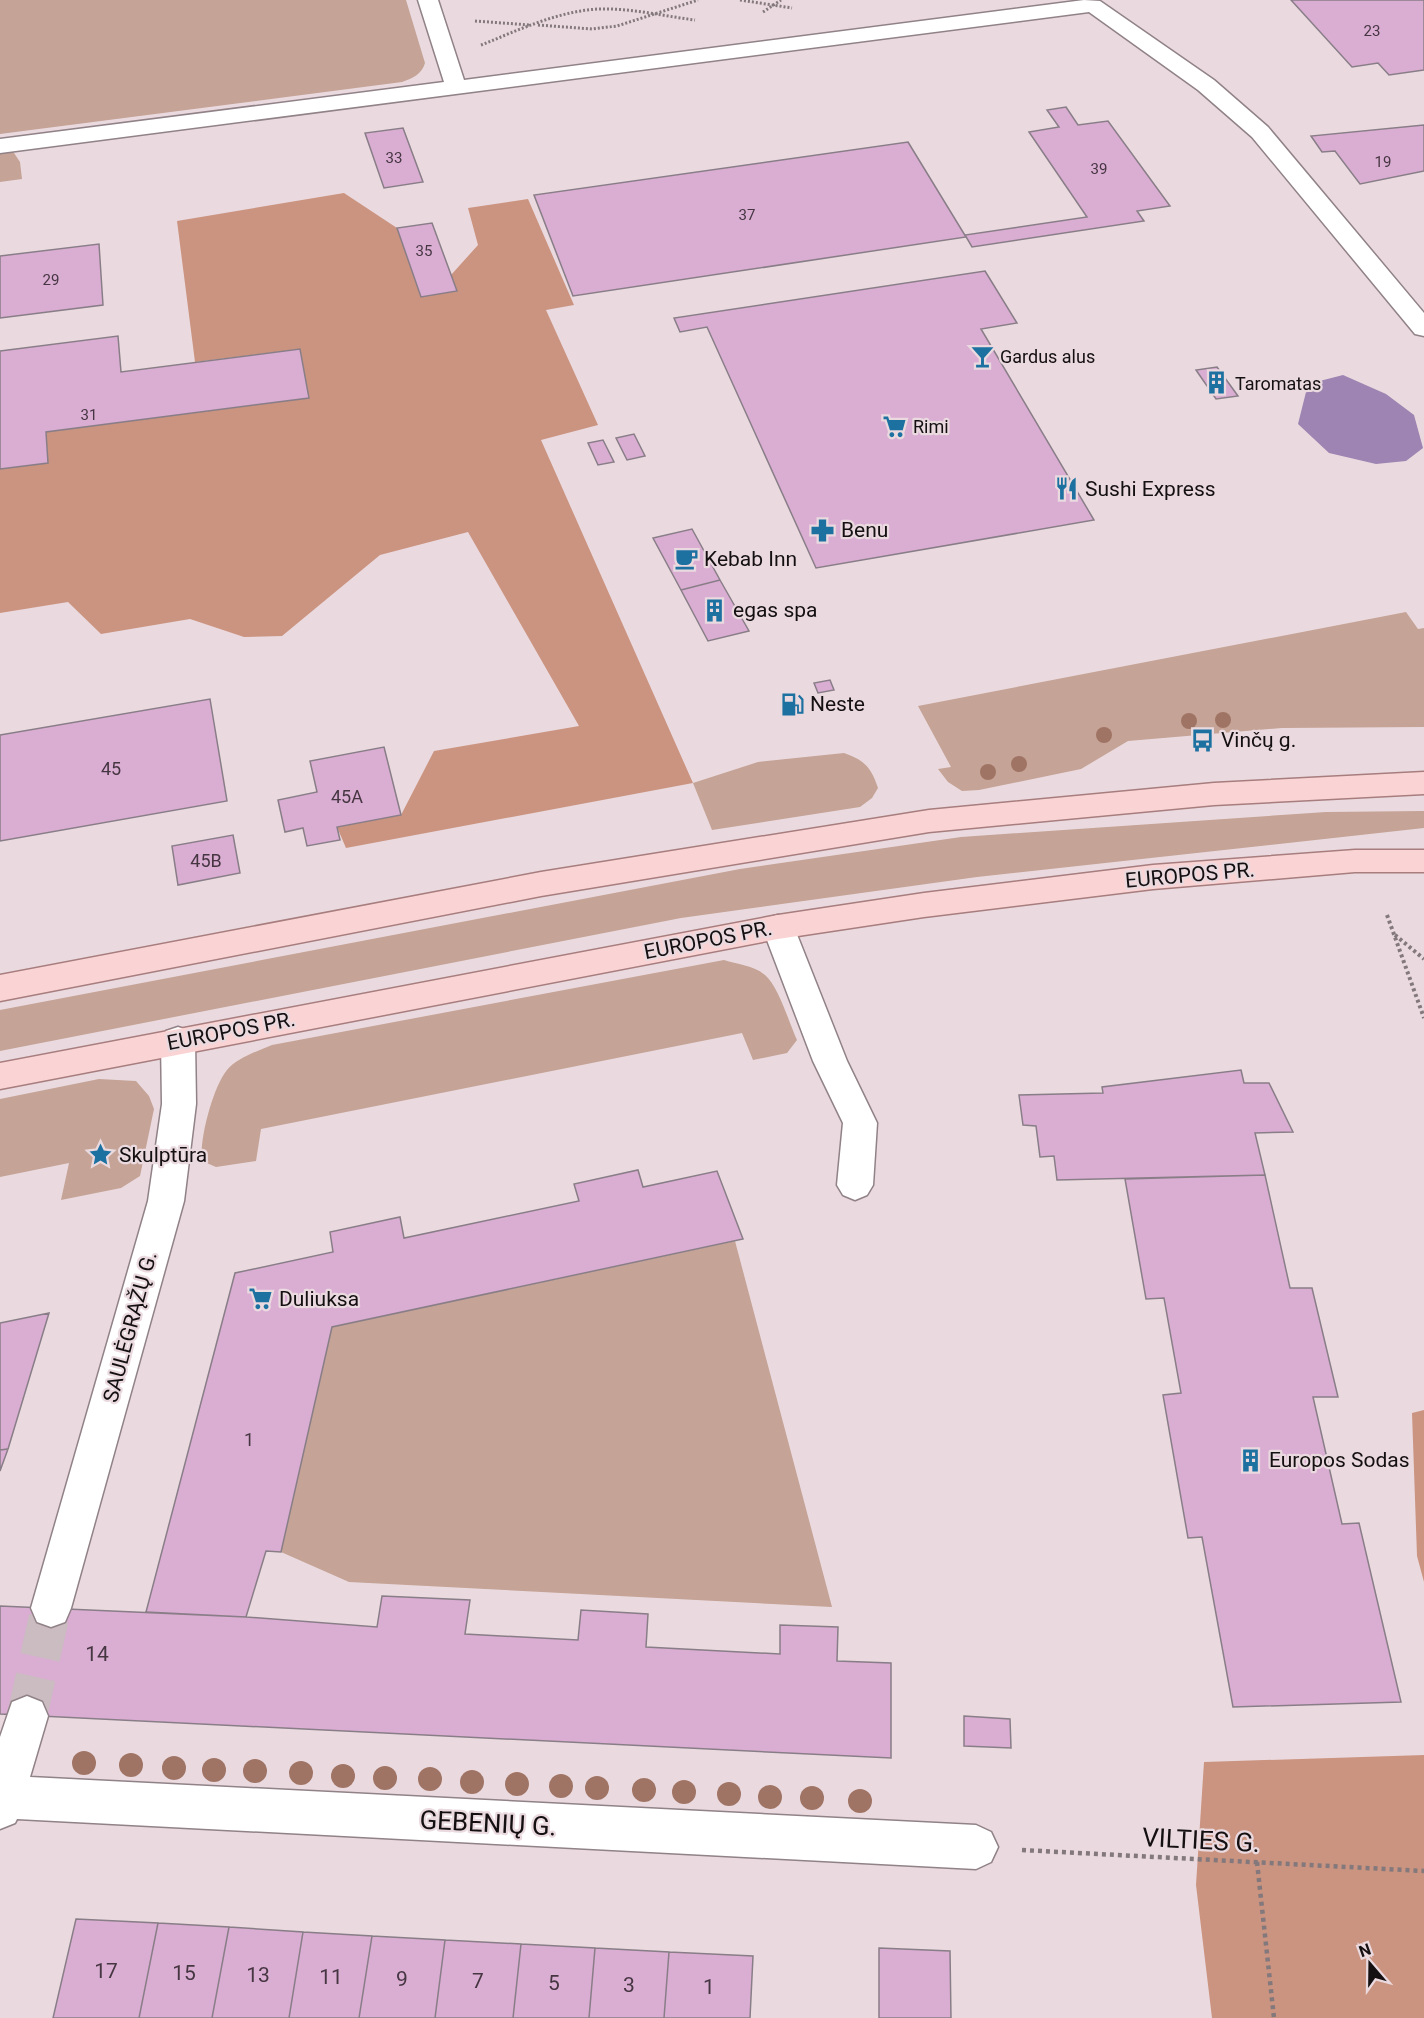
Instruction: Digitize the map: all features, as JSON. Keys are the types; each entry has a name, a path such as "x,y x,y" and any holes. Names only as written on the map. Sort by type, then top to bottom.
{"main road":[{"path":"0,988 541,884 929,821 1214,794 1424,783"},
{"name":"EUROPOS PR.","path":"0,1076 178,1040 778,927 924,905 1153,877 1355,861 1424,861"}],"street":[{"path":"429,0 456,87"},
{"path":"0,146 1093,5 1206,85 1260,132 1424,329"},
{"path":"778,927 831,1061 860,1123 855,1185"},
{"name":"SAULĖGRĄŽŲ G.","path":"51,1608 166,1202 179,1104 178,1040"},
{"path":"1,1801 27,1716"},
{"name":"GEBENIŲ G.","path":"1,1801 976,1847"}],"path":[{"path":"465,20 599,28 617,26 698,0"},
{"path":"759,14 781,0"},
{"path":"475,47 574,12 599,9 705,21"},
{"path":"1387,915 1424,1018"},
{"path":"1394,934 1424,959"},
{"name":"VILTIES G.","path":"976,1847 1424,1871"},
{"path":"1257,1862 1274,2018"}],"shaded area":[{"path":"0,0 406,0 425,63 416,75 402,82 0,134"},
{"path":"12,150 20,162 22,179 0,182 0,152"},
{"path":"344,193 397,228 421,296 457,291 451,275 478,245 468,208 528,199 574,305 546,310 598,425 541,440 693,783 346,848 337,827 401,815 434,751 579,726 468,532 380,555 282,636 244,637 190,619 101,634 68,602 0,613 0,469 48,463 46,432 309,398 300,349 195,362 177,221"},
{"path":"1343,375 1386,394 1414,415 1423,448 1406,461 1376,464 1329,453 1298,424 1308,384"},
{"path":"1406,612 1418,629 1424,628 1424,727 1282,728 1128,741 1081,769 979,790 962,791 948,782 938,769 951,767 918,706"},
{"path":"844,753 857,758 866,765 878,788 872,798 860,807 712,830 693,783 758,762"},
{"path":"1424,811 1424,828 977,877 681,918 0,1051 0,1010 740,869 961,837 1326,812"},
{"path":"724,960 756,969 765,975 775,988 797,1040 787,1053 753,1060 742,1033 261,1129 256,1161 216,1167 202,1161 205,1127 212,1101 222,1078 236,1062 272,1045"},
{"path":"99,1079 136,1081 149,1096 154,1109 140,1176 121,1188 61,1200 69,1163 0,1177 0,1099"},
{"path":"735,1241 832,1607 349,1582 281,1552 332,1327"},
{"path":"1424,1410 1424,1582 1417,1556 1412,1413"},
{"path":"1424,1755 1424,2018 1212,2018 1196,1885 1204,1762"}],"building":[{"path":"1291,0 1424,0 1424,70 1389,75 1378,63 1352,67"},
{"path":"1066,107 1078,125 1108,121 1170,206 1137,211 1144,221 972,247 965,235 1087,217 1029,132 1059,127 1047,110"},
{"path":"1424,125 1424,171 1360,184 1335,151 1322,152 1311,136"},
{"path":"403,128 423,182 384,188 365,133"},
{"path":"908,142 966,237 573,296 534,195"},
{"path":"432,223 457,291 421,297 397,228"},
{"path":"99,244 103,305 0,318 0,256"},
{"name":"Rimi","path":"985,271 1017,323 981,329 1094,520 816,568 707,327 680,332 674,318"},
{"path":"118,336 121,372 300,349 309,398 46,432 48,463 0,469 0,351"},
{"name":"Taromatas","path":"1217,367 1238,396 1216,399 1196,370"},
{"path":"634,434 645,456 627,460 616,438"},
{"path":"603,440 614,462 598,465 588,443"},
{"name":"Kebab Inn","path":"692,529 720,580 681,590 653,538"},
{"name":"egas spa","path":"720,580 749,631 708,641 681,590"},
{"path":"830,680 834,690 818,693 814,683"},
{"path":"210,699 227,801 0,841 0,735"},
{"path":"384,747 401,815 337,827 340,840 307,846 303,828 285,832 278,800 317,792 310,761"},
{"path":"233,835 240,873 178,885 172,846"},
{"path":"1241,1070 1244,1083 1269,1083 1293,1132 1255,1133 1265,1175 1057,1180 1054,1156 1040,1157 1036,1126 1023,1125 1019,1095 1103,1093 1102,1087"},
{"path":"638,1170 643,1187 717,1171 743,1239 332,1327 281,1552 266,1551 246,1617 146,1612 235,1273 333,1252 330,1232 400,1217 404,1238 579,1201 574,1184"},
{"name":"Europos Sodas","path":"1265,1175 1290,1288 1312,1288 1338,1397 1313,1397 1342,1524 1359,1523 1401,1702 1233,1707 1202,1537 1188,1538 1163,1395 1181,1393 1164,1298 1146,1299 1125,1179"},
{"path":"49,1313 8,1449 0,1450 0,1323"},
{"path":"8,1449 0,1471 0,1450"},
{"path":"382,1596 470,1600 465,1634 578,1640 581,1610 648,1614 646,1647 780,1654 780,1625 838,1627 837,1661 891,1663 891,1758 0,1714 0,1606 246,1617 377,1627"},
{"path":"964,1716 1010,1719 1011,1748 964,1746"},
{"path":"76,1919 158,1923 139,2018 53,2018"},
{"path":"158,1923 229,1927 212,2018 139,2018"},
{"path":"229,1927 303,1932 289,2018 212,2018"},
{"path":"303,1932 372,1936 359,2018 289,2018"},
{"path":"372,1936 445,1940 435,2018 359,2018"},
{"path":"445,1940 521,1944 513,2018 435,2018"},
{"path":"521,1944 595,1948 589,2018 513,2018"},
{"path":"595,1948 669,1952 664,2018 589,2018"},
{"path":"879,1948 950,1951 951,2018 879,2018"},
{"path":"669,1952 753,1956 750,2018 664,2018"}],"tunnel":[{"path":"27,1716 51,1608"}],"place":[{"name":"Gardus alus","path":"982,356"},
{"name":"Taromatas","path":"1217,383"},
{"name":"Rimi","path":"895,426"},
{"name":"Sushi Express","path":"1067,489"},
{"name":"Benu","path":"823,530"},
{"name":"Kebab Inn","path":"686,559"},
{"name":"egas spa","path":"715,610"},
{"name":"Neste","path":"792,704"},
{"name":"Vinčų g.","path":"1203,740"},
{"name":"Skulptūra","path":"101,1155"},
{"name":"Duliuksa","path":"261,1299"},
{"name":"Europos Sodas","path":"1251,1460"}]}
